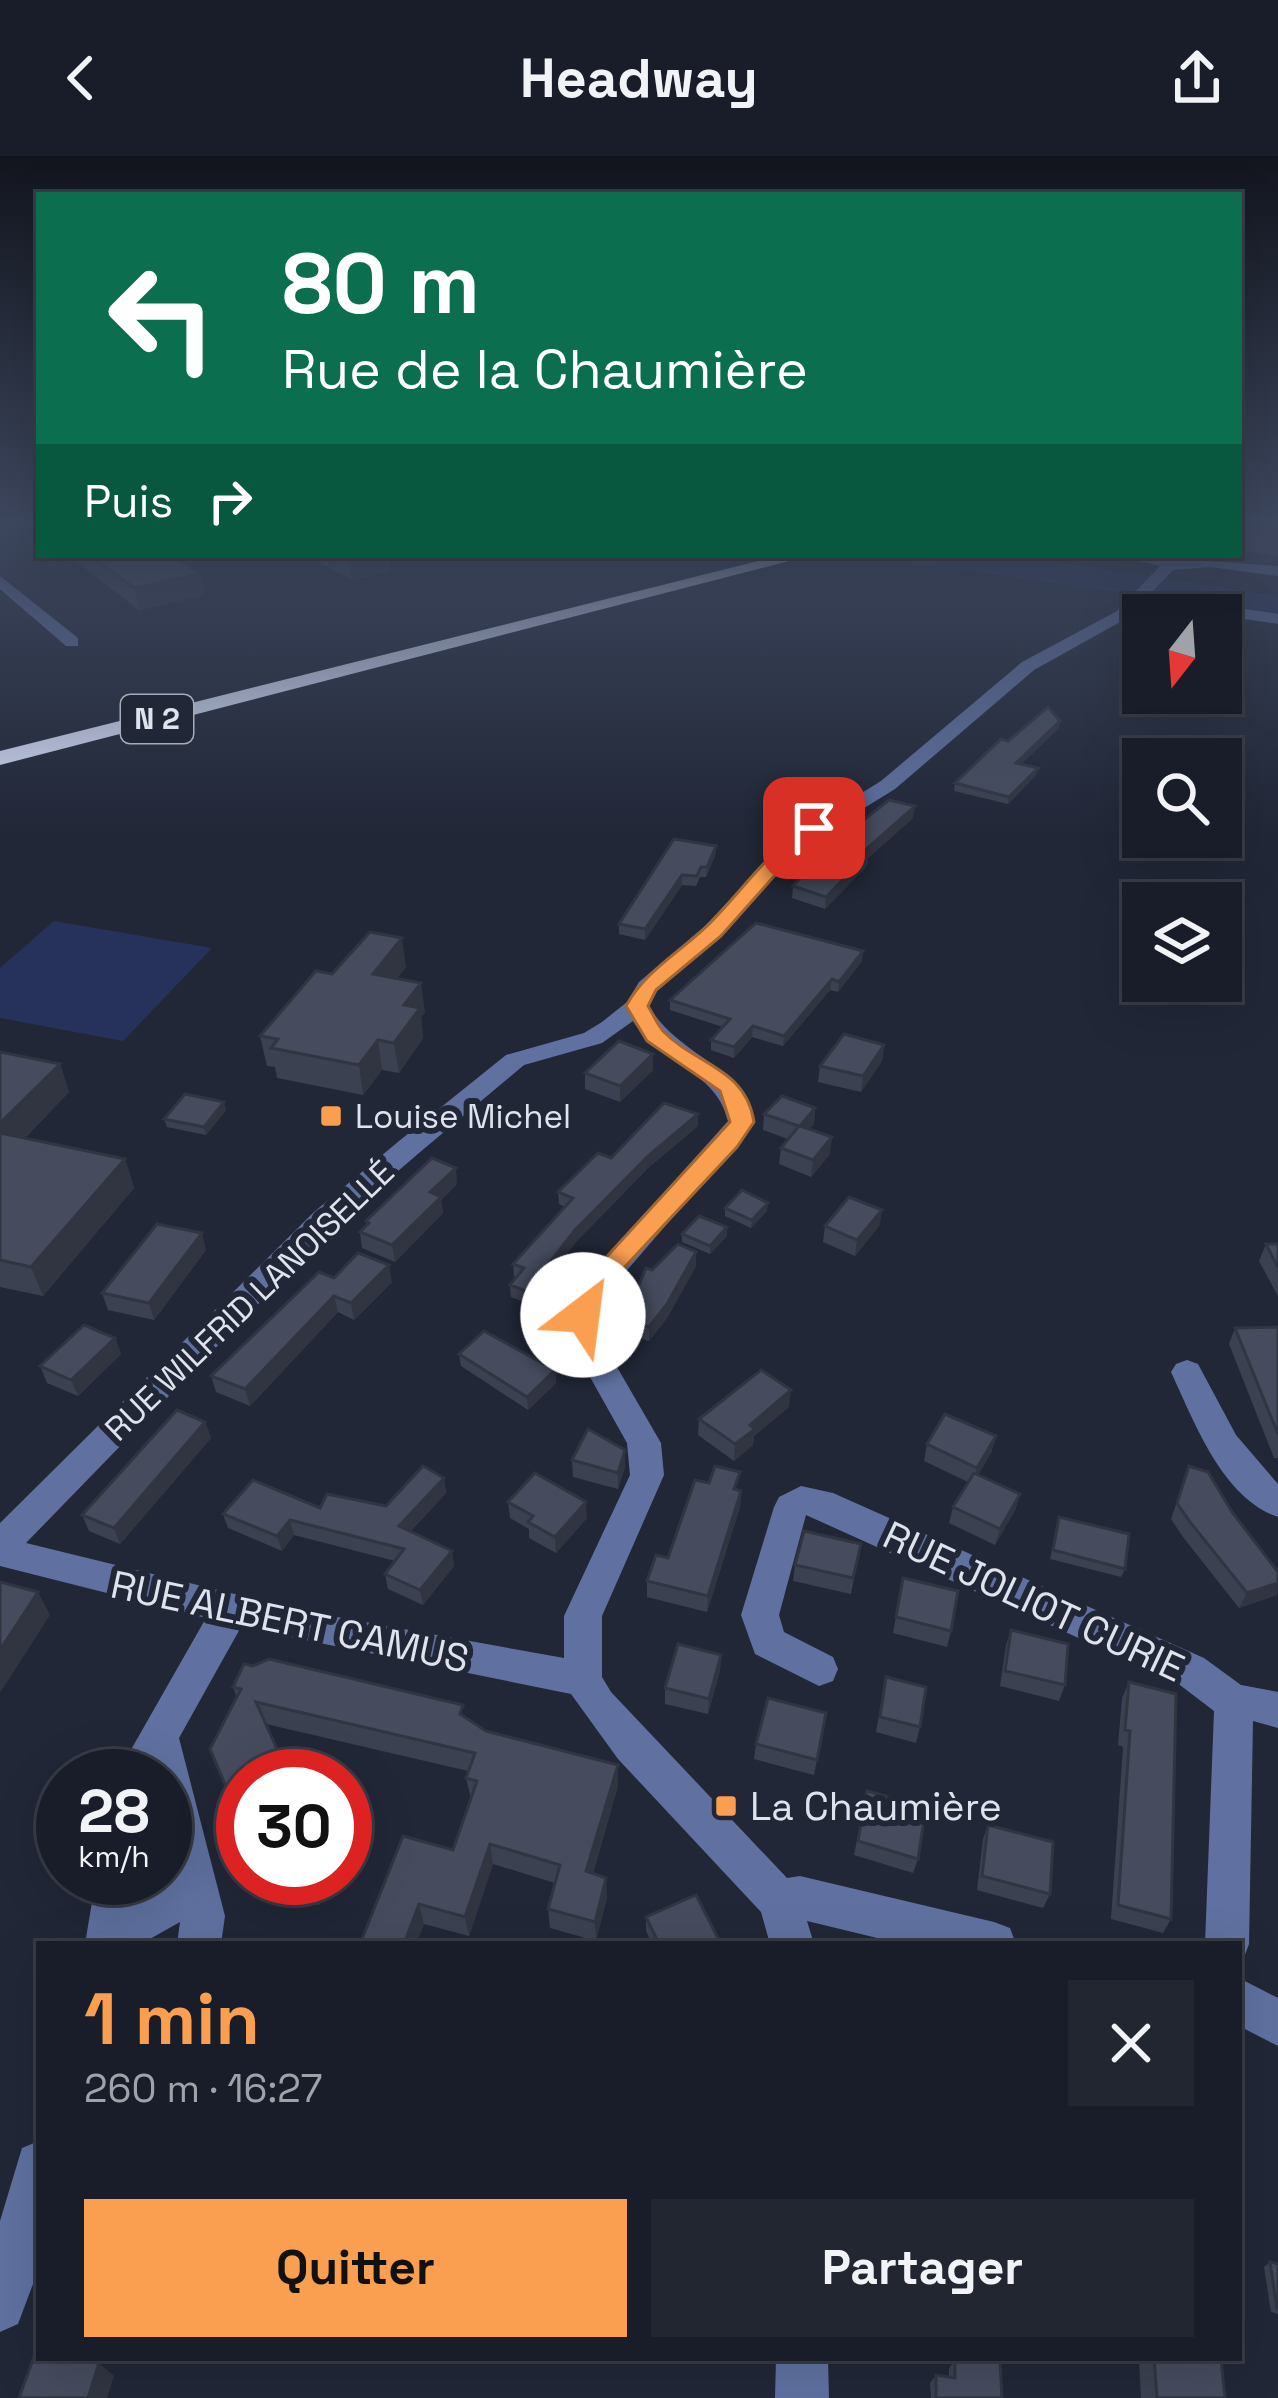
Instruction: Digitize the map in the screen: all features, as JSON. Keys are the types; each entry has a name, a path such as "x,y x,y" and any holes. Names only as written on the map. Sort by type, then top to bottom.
{"highway":[{"name":"N 2","path":"0,746 484,624"},
{"name":"N 2","path":"0,758 532,624"}],"street":[{"path":"50,624 72,642"},
{"name":"RUE WILFRID LANOISELLÉ","path":"0,1549 324,1219 515,1060 593,1038 637,1006 647,987 713,931 794,843 888,785 1023,672 1102,624"},
{"path":"637,1006 656,1036 729,1086 739,1102 742,1122 588,1295 583,1336 644,1444 647,1474 583,1616 583,1679 597,1705 632,1745 779,1900 791,1941"},
{"path":"593,1038 656,1036"},
{"path":"1186,1372 1228,1456 1255,1487 1278,1504"},
{"name":"RUE JOLIOT CURIE","path":"819,1669 768,1642 760,1615 791,1507 801,1500 821,1503 1190,1670 1234,1703"},
{"name":"RUE ALBERT CAMUS","path":"0,1549 231,1610 583,1679"},
{"path":"152,1749 231,1610"},
{"path":"1227,1941 1234,1703 1257,1703 1278,1710"},
{"path":"159,1738 203,1916 199,1941"},
{"path":"108,1941 196,1889"},
{"path":"779,1900 800,1898 981,1941"},
{"path":"108,1941 113,1905"},
{"path":"1242,2003 1278,2023"},
{"path":"17,2280 20,2224 36,2174"},
{"path":"802,2361 802,2398"}],"shaded area":[{"path":"54,921 212,948 123,1041 0,1018 0,968"}],"building":[{"path":"1048,707 1060,721 1016,763 1038,768 1009,797 955,783 1001,739 1008,741"},
{"path":"889,800 915,806 863,852 868,854 826,897 793,886 851,819 861,822"},
{"path":"674,839 716,846 707,867 701,867 697,876 682,875 645,929 619,924"},
{"path":"756,923 863,951 839,982 832,979 784,1036 753,1026 734,1047 711,1040 730,1019 670,1000"},
{"path":"370,932 402,938 373,974 421,983 404,1005 420,1008 394,1043 378,1040 359,1065 271,1048 278,1039 260,1036 316,971 332,974"},
{"path":"844,1034 884,1045 863,1076 820,1066"},
{"path":"619,1041 653,1054 620,1086 585,1073"},
{"path":"0,1052 60,1064 0,1123"},
{"path":"185,1094 224,1102 204,1127 164,1119"},
{"path":"782,1096 815,1108 800,1126 832,1137 813,1160 781,1148 799,1126 764,1114"},
{"path":"664,1103 698,1114 648,1156 575,1230 547,1266 556,1270 536,1295 510,1285 524,1268 513,1264 573,1198 558,1192 598,1153 611,1158"},
{"path":"0,1133 125,1159 31,1267 0,1260"},
{"path":"432,1158 456,1168 430,1192 441,1197 392,1245 360,1232 366,1221"},
{"path":"742,1190 768,1203 752,1220 725,1208"},
{"path":"849,1197 882,1210 857,1240 825,1226"},
{"path":"699,1216 727,1227 710,1246 682,1234"},
{"path":"157,1224 202,1233 149,1303 102,1293"},
{"path":"678,1244 696,1252 667,1304 649,1327 624,1320 646,1268 652,1270"},
{"path":"1266,1244 1278,1244 1278,1268"},
{"path":"358,1253 389,1265 351,1303 334,1296 245,1389 211,1376 319,1272 334,1278"},
{"path":"84,1325 115,1338 71,1380 40,1366"},
{"path":"1278,1327 1278,1434 1235,1328"},
{"path":"484,1331 555,1370 527,1397 459,1354"},
{"path":"761,1370 791,1390 750,1425 755,1429 735,1444 699,1419"},
{"path":"177,1410 205,1422 114,1528 82,1515"},
{"path":"945,1414 996,1436 977,1468 927,1444"},
{"path":"588,1429 625,1450 618,1473 572,1460"},
{"path":"423,1466 444,1478 399,1526 452,1551 420,1590 385,1574 404,1549 290,1520 277,1536 223,1514 253,1480 320,1508 327,1494 386,1506"},
{"path":"715,1466 740,1472 734,1489 741,1491 708,1596 647,1581 656,1555 668,1558 695,1480 709,1483"},
{"path":"1189,1466 1208,1472 1278,1572 1278,1583 1247,1593 1190,1522 1177,1503"},
{"path":"535,1473 586,1502 555,1537 528,1522 533,1516 508,1502"},
{"path":"974,1473 1020,1494 1000,1529 953,1507"},
{"path":"1059,1517 1129,1534 1125,1569 1053,1550"},
{"path":"804,1531 861,1544 853,1578 795,1565"},
{"path":"903,1578 958,1591 951,1631 896,1617"},
{"path":"0,1582 38,1592 0,1650"},
{"path":"1011,1630 1068,1644 1065,1685 1005,1671"},
{"path":"678,1644 721,1655 709,1699 665,1688"},
{"path":"269,1659 463,1705 460,1714 486,1731 618,1765 586,1871 606,1878 595,1922 548,1909 560,1865 490,1844 465,1917 419,1904 405,1941 361,1941 403,1836 453,1850 477,1781 466,1778 475,1753 256,1702 277,1749 216,1749 216,1763 210,1749 241,1689 233,1687 244,1664 253,1666"},
{"path":"886,1677 926,1687 920,1727 880,1717"},
{"path":"1129,1682 1176,1694 1171,1919 1118,1905"},
{"path":"768,1698 826,1713 817,1760 756,1744"},
{"path":"867,1791 926,1807 918,1859 858,1841"},
{"path":"988,1825 1053,1842 1050,1894 982,1876"},
{"path":"696,1895 719,1941 658,1941 646,1917"},
{"path":"1270,2262 1278,2264 1278,2308 1277,2308"},
{"path":"36,2351 36,2361 99,2363 88,2398 19,2398"},
{"path":"955,2361 1000,2362 1002,2398 936,2398 936,2375 955,2378"},
{"path":"1154,2361 1221,2361 1225,2398 1157,2398"}],"place":[{"name":"Louise Michel","path":"331,1116"},
{"name":"La Chaumière","path":"726,1806"}],"route":[{"path":"583,1315 588,1295 611,1265 729,1142 742,1122 739,1102 729,1086 656,1036 637,1006 647,987 713,931 794,843 814,828"}]}
